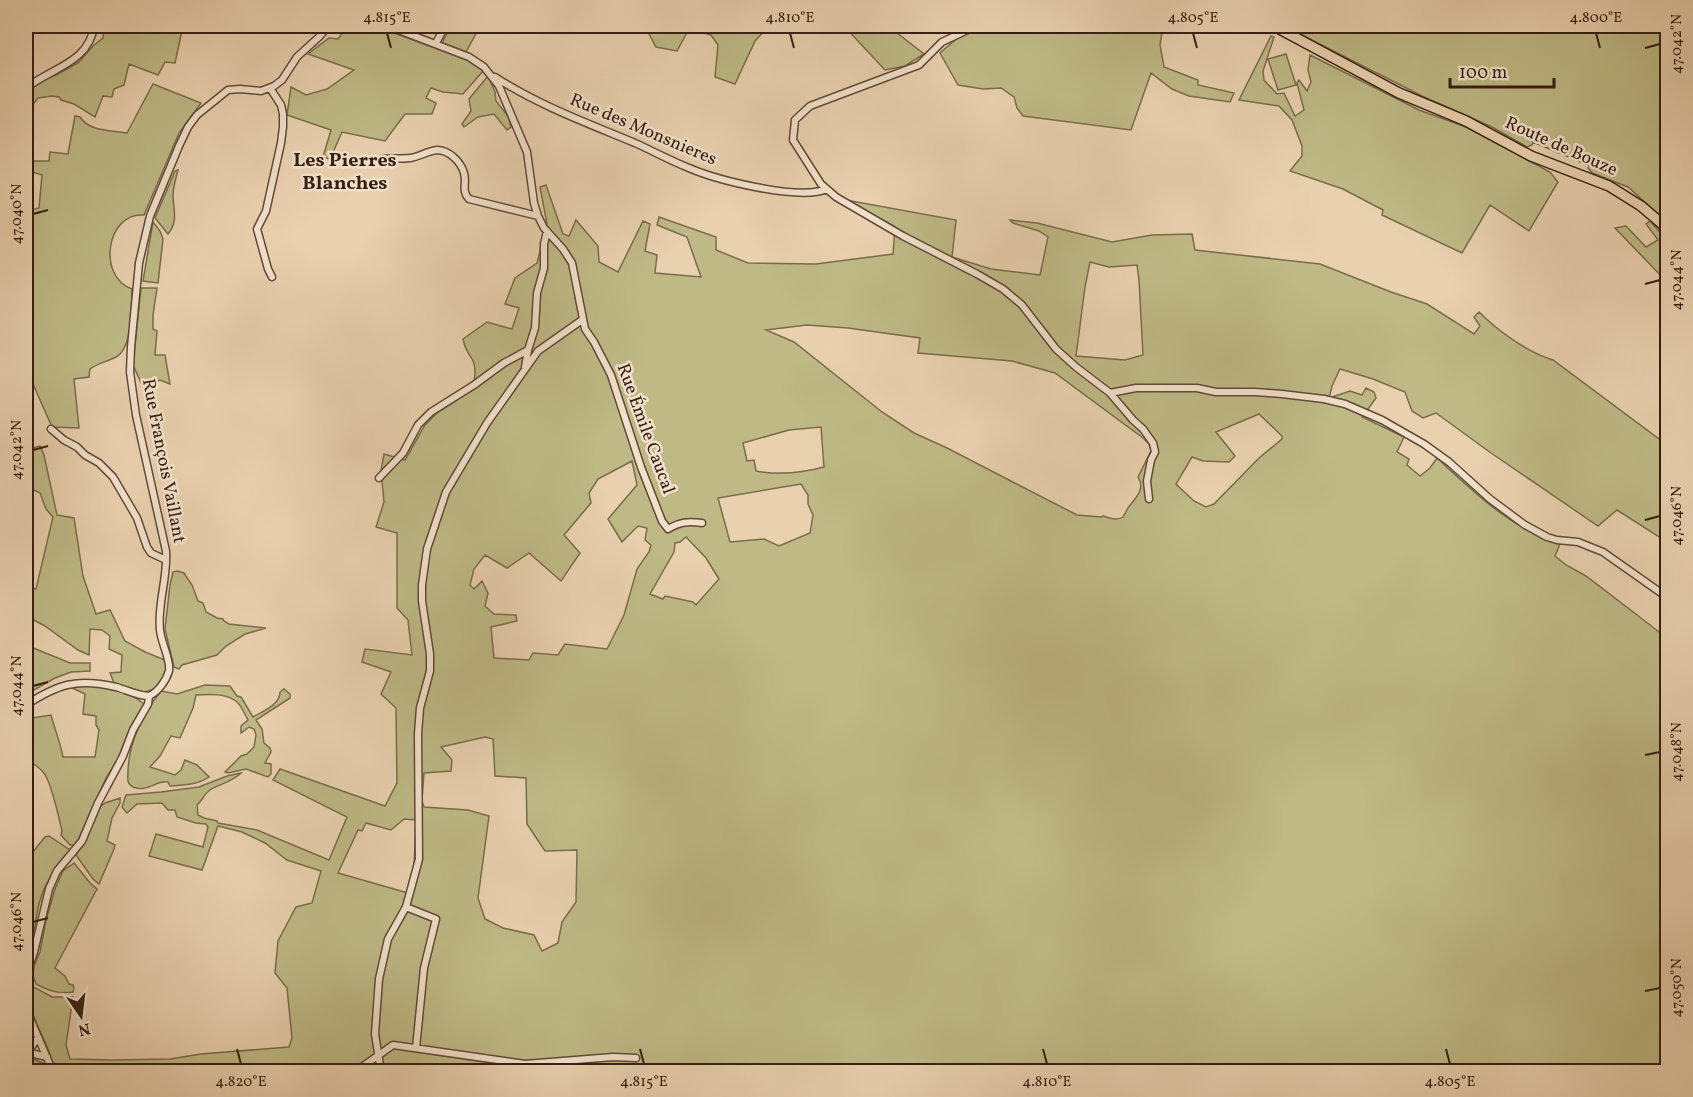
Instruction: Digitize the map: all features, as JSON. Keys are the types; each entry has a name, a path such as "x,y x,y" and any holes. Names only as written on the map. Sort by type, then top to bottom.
{"main road":[{"name":"Route de Bouze","path":"1274,26 1399,93 1466,121 1531,156 1609,186 1641,206 1668,229"}],"street":[{"path":"26,88 63,67 82,52 91,38 94,26"},
{"path":"272,277 257,229 266,211 283,127 281,105 270,88 282,80 297,57 328,26"},
{"name":"Rue des Monsnieres","path":"388,26 469,57 510,87 690,169 740,184 782,191 814,193 827,189"},
{"path":"436,44 445,26"},
{"path":"976,26 942,42 919,65 810,106 795,120 793,140 821,184 836,197 903,236 1004,289 1022,305 1056,349 1110,393 1153,443 1155,452 1147,474 1149,499"},
{"path":"490,74 499,86 525,146 538,216 547,231 543,268 537,292 535,328 524,371"},
{"name":"Rue François Vaillant","path":"26,976 49,889 57,870 82,841 133,730 148,704 149,696 161,687 169,667 160,629 160,612 165,584 164,540 136,415 130,372 139,263 146,230 154,203 178,146 197,115 228,90 257,91 270,88"},
{"path":"381,159 410,158 437,150 443,152 453,157 462,168 465,177 464,193 470,199 538,216"},
{"name":"Rue Émile Caucal","path":"547,231 567,254 574,271 585,329 611,375 643,473 662,521 668,529 689,521 702,523"},
{"path":"381,1071 375,1034 379,979 388,939 406,907 419,859 418,734 420,708 430,671 430,654 422,601 427,549 446,492 487,423 538,351 582,320"},
{"path":"379,478 403,453 418,425 431,412 474,386 504,363 528,351"},
{"path":"1110,393 1136,388 1197,388 1216,392 1282,394 1345,404 1382,420 1424,444 1525,525 1547,537 1578,542 1603,552 1664,595"},
{"path":"51,429 99,463 113,477 137,518 147,547 151,553 166,560"},
{"path":"26,705 49,690 74,683 103,684 149,696"},
{"path":"406,907 436,919 424,968 416,1048"},
{"path":"26,1009 53,1071"},
{"path":"26,1051 38,1038"},
{"path":"355,1071 393,1046 525,1064 613,1057 636,1058"},
{"path":"26,1051 48,1059"}],"shaded area":[{"path":"104,26 183,26 175,63 165,62 158,75 129,64 124,85 114,89 112,97 103,96 95,117 74,104 52,96 38,98 31,107 26,109 26,92 47,78 78,63 103,38"},
{"path":"347,26 375,26 468,60 483,71 463,94 431,88 426,98 436,103 432,114 405,114 385,141 342,132 330,159 323,157 331,130 287,115 291,87 306,95 327,89 354,70 308,54 329,38 338,39"},
{"path":"451,26 480,26 466,52 442,43"},
{"path":"651,26 769,26 755,41 735,84 715,77 718,45 711,35 689,29 677,51 656,47 649,34"},
{"path":"844,26 888,26 924,54 905,66 885,70"},
{"path":"987,26 1163,26 1160,45 1164,67 1198,80 1198,85 1234,93 1230,102 1189,96 1172,89 1151,73 1131,130 1023,116 1017,108 1014,97 1001,88 983,89 958,85 940,53 960,36"},
{"path":"1284,26 1667,26 1667,222 1628,187 1592,173 1588,168 1590,166 1533,142 1527,147 1492,127 1422,96"},
{"path":"1271,36 1274,37 1263,71 1264,80 1277,94 1284,93 1295,116 1304,110 1297,83 1299,80 1307,91 1311,82 1308,70 1310,55 1419,110 1466,127 1550,172 1558,182 1529,231 1490,205 1462,253 1382,215 1383,210 1343,189 1290,171 1302,156 1302,146 1292,120 1279,106 1239,100"},
{"path":"1286,54 1296,85 1278,90 1268,59"},
{"path":"488,76 496,101 508,116 511,127 507,130 494,114 478,117 464,127 462,124 471,111 469,99"},
{"path":"153,84 201,103 179,133 144,215 131,217 121,224 114,234 110,260 121,282 132,289 130,326 126,345 116,357 90,369 89,377 74,379 79,428 52,427 26,368 26,211 39,208 42,175 32,172 33,161 49,161 50,152 68,154 75,116 95,128 127,133"},
{"path":"178,170 173,192 174,220 168,234 155,218 175,171"},
{"path":"546,185 563,234 569,236 576,220 598,246 599,262 618,272 643,221 650,224 645,251 657,255 655,273 701,277 687,237 657,225 659,217 716,237 716,250 748,263 816,264 893,254 895,227 846,200 956,220 952,257 991,269 1040,275 1048,237 1039,231 1010,220 1037,223 1112,242 1152,235 1192,234 1195,250 1320,264 1427,304 1474,334 1480,326 1474,317 1479,312 1513,340 1553,360 1667,445 1667,542 1617,510 1598,526 1436,413 1423,418 1412,411 1405,392 1340,369 1329,398 1350,391 1362,395 1366,388 1374,392 1376,398 1362,417 1404,437 1397,452 1409,459 1407,465 1420,476 1437,458 1479,496 1509,519 1542,538 1560,544 1555,556 1586,576 1667,638 1667,1071 26,1072 26,1056 45,1064 50,1054 28,1000 27,985 52,997 73,997 66,1045 70,1059 170,1059 201,1054 289,1047 292,1038 287,988 275,973 278,941 296,907 312,903 321,871 287,860 265,843 242,832 218,826 202,870 149,856 156,834 203,847 208,827 206,824 177,817 175,810 168,810 162,803 137,804 127,813 122,807 126,795 199,787 241,773 208,792 197,805 198,815 218,823 257,830 329,860 347,817 273,780 280,769 385,806 397,783 396,708 381,694 391,672 362,662 365,649 412,655 408,620 397,608 397,533 376,527 384,502 381,471 384,454 405,460 425,425 437,413 472,390 475,366 465,348 463,339 487,322 512,329 519,308 505,304 515,278 537,263 547,224 540,187","holes":["1090,262 1109,267 1137,265 1143,355 1125,360 1076,356","807,325 920,338 918,353 1012,361 1055,373 1149,444 1151,451 1138,477 1141,486 1139,494 1121,518 1077,515 914,433 882,412 794,342 766,330","1259,414 1282,436 1282,439 1259,458 1214,504 1206,507 1194,501 1176,484 1192,457 1203,461 1229,462 1235,456 1216,432","821,427 824,467 790,473 756,471 754,460 747,461 743,443 789,430","632,461 637,485 608,519 622,542 638,526 647,528 645,540 651,545 637,569 624,615 607,649 565,644 558,655 533,653 529,660 494,658 491,627 517,621 516,615 494,614 485,606 488,593 482,581 474,589 470,585 474,569 485,555 507,568 529,553 561,581 580,553 564,535 591,503 589,493 598,479","801,484 808,495 808,504 813,515 810,533 779,546 764,539 730,542 718,498","686,537 706,558 719,579 696,605 693,602 665,596 663,599 650,594 674,552 675,543","485,737 493,739 495,776 526,778 527,824 545,851 577,850 576,902 562,922 558,943 542,951 534,935 503,928 485,919 478,898 489,816 468,810 424,807 422,801 424,773 451,771 452,760 441,747","404,819 416,820 414,867 408,893 338,873 358,830 362,831 366,823 391,830"]},
{"path":"1650,221 1667,240 1667,282 1615,228 1626,226 1646,247 1658,240 1646,224"},
{"path":"153,222 163,239 158,283 143,281"},
{"path":"141,288 157,288 153,315 153,329 157,331 155,355 165,355 170,384 160,380 143,387 133,365"},
{"path":"40,446 57,515 74,518 83,576 96,614 110,610 125,641 165,660 167,668 155,689 144,692 114,683 110,673 121,672 122,655 109,649 110,636 102,630 90,629 89,655 26,616 26,587 36,589 53,517 46,509 40,493 32,489 26,468 26,450"},
{"path":"173,572 184,573 198,601 203,603 206,612 229,624 266,628 245,634 226,646 217,655 182,665 179,669 174,667 165,629 170,585"},
{"path":"26,645 70,663 90,663 90,671 71,672 34,690 26,688"},
{"path":"82,685 123,692 144,704 130,728 118,759 106,778 78,840 74,845 70,845 61,835 57,809 46,776 26,757 26,719 51,715 63,757 95,757 99,730 96,725 96,716 83,714 85,694 70,687"},
{"path":"205,685 230,686 237,696 241,697 253,717 274,704 284,689 290,694 290,698 256,720 262,729 264,743 270,748 271,752 265,763 271,764 271,774 268,777 246,769 225,772 254,747 256,735 254,729 249,727 241,733 241,726 248,720 234,700 229,697 207,694 196,695 180,738 171,736 160,756 150,767 175,775 181,770 185,760 197,765 209,777 200,782 185,785 170,786 168,782 164,782 143,788 131,786 128,778 131,749 138,728 154,700 161,691 177,694"},
{"path":"120,798 120,803 112,818 107,841 115,845 99,884 76,855 100,807"},
{"path":"49,836 70,850 51,875 44,889 26,964 26,848 33,852 45,837"},
{"path":"74,863 97,889 55,968 65,976 69,984 73,985 73,992 58,992 36,984 33,976 34,966 40,952 55,889 63,871"}],"district":[{"name":"Les Pierres Blanches","path":"345,172"}]}
